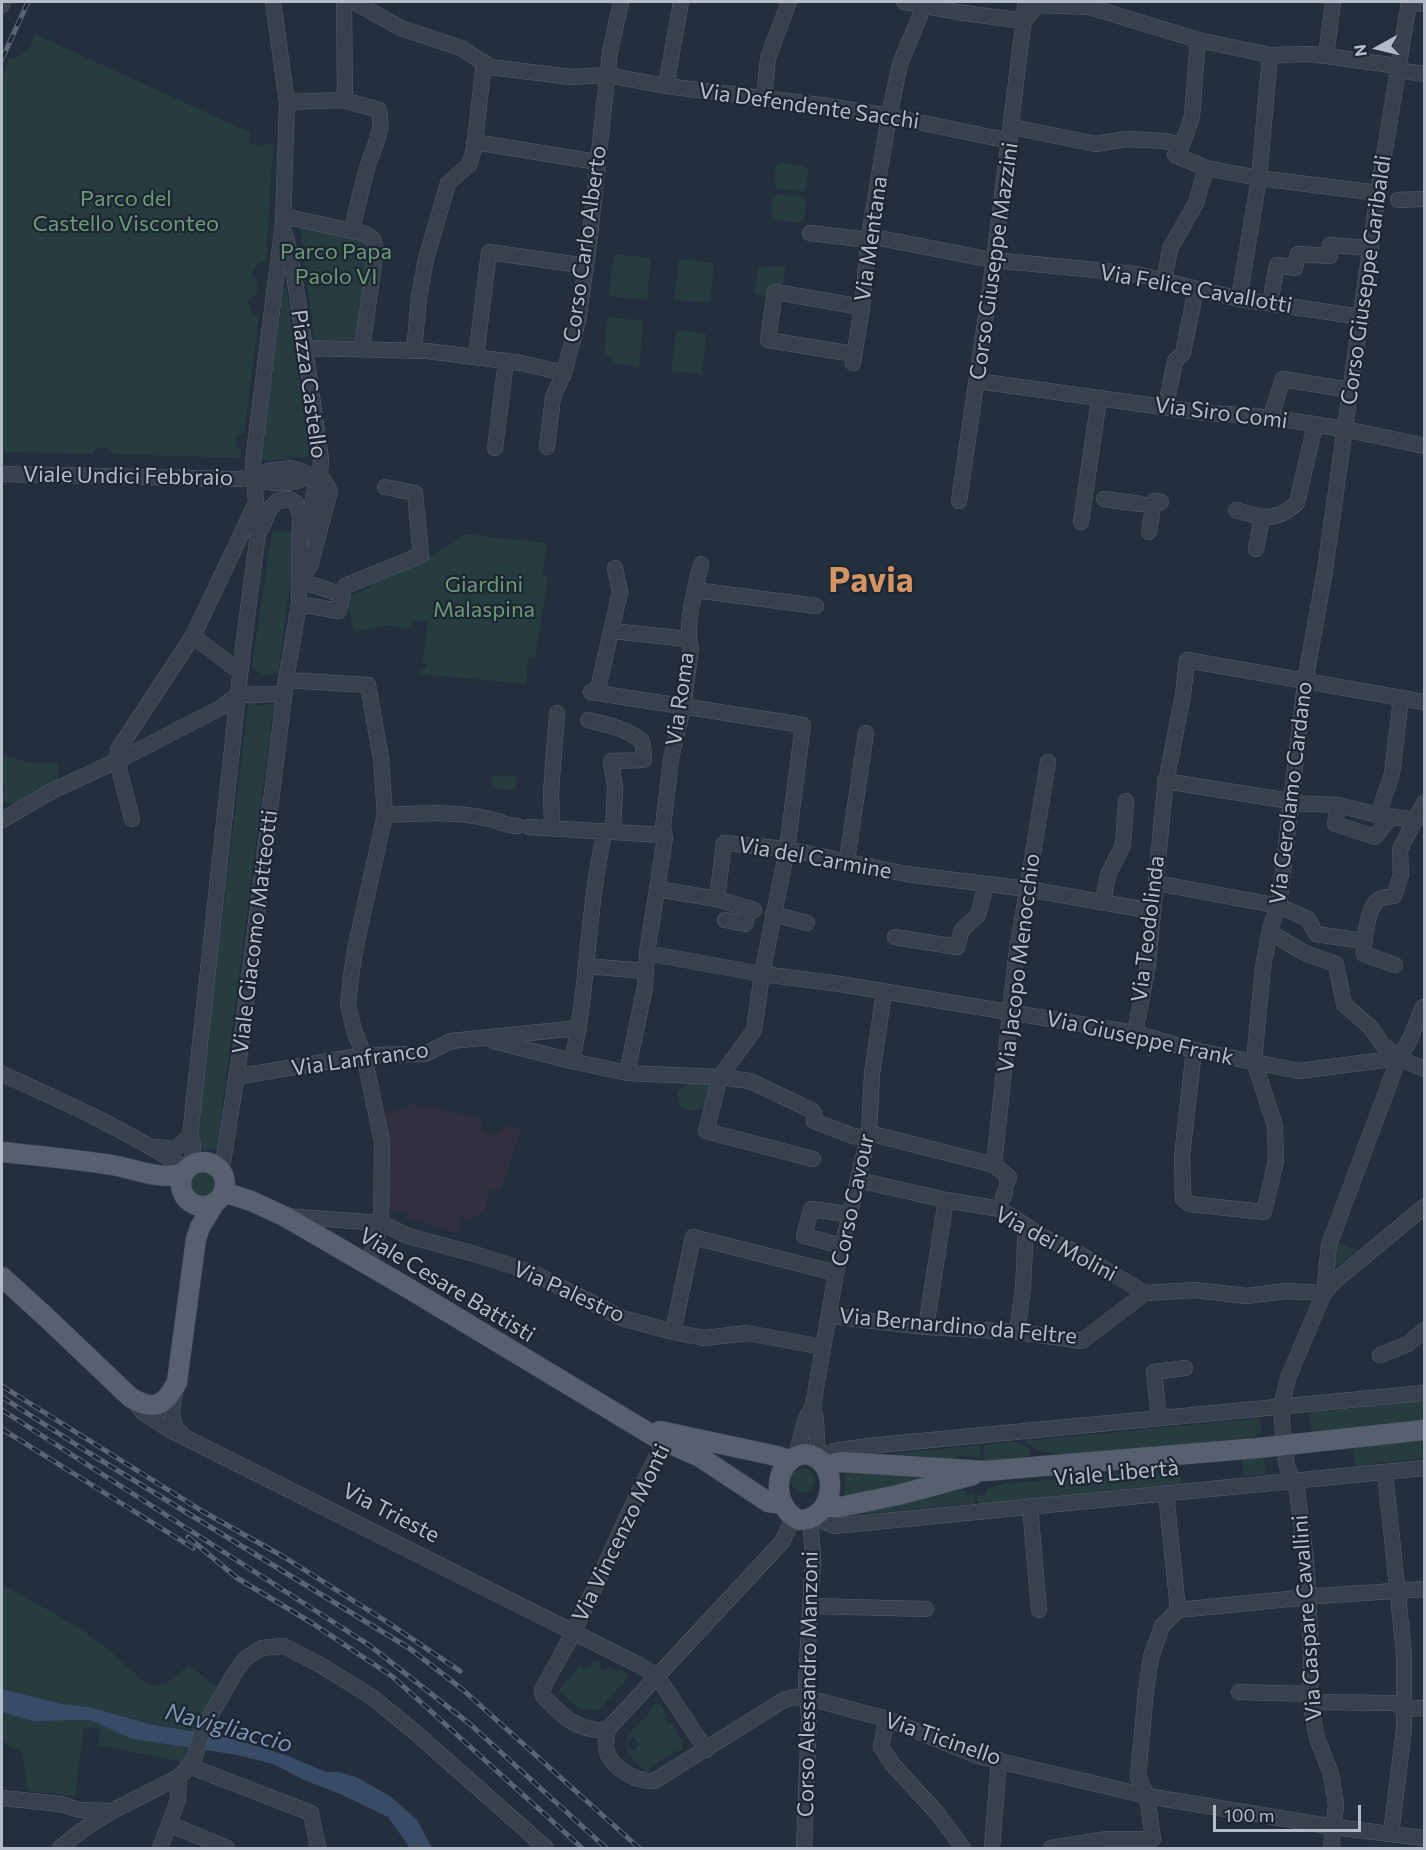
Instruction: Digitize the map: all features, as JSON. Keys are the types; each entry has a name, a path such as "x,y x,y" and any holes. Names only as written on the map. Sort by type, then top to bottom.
{"main road":[{"path":"2,1152 113,1165 159,1176 173,1176 207,1162 220,1169 225,1178 219,1198 200,1227 196,1239 177,1382 171,1394 160,1404 145,1405 130,1397"},
{"path":"188,1169 181,1184 187,1200 197,1206 219,1198"},
{"name":"Viale Cesare Battisti","path":"219,1198 251,1201 284,1216 590,1399 700,1457 768,1502 805,1513"},
{"name":"Via Trieste","path":"2,1277 130,1397"},
{"name":"Viale Libertà","path":"821,1461 985,1471 1425,1431"},
{"name":"Viale Cesare Battisti","path":"667,1438 792,1458"},
{"path":"808,1454 821,1461 829,1477 830,1489 805,1513 780,1497 779,1481 784,1466 792,1458 808,1454"},
{"name":"Viale Libertà","path":"805,1513 898,1495 985,1471"}],"street":[{"name":"Piazza Castello","path":"273,2 287,102 283,219 253,461 254,478 268,471 291,468 314,474 321,458 295,281 283,219"},
{"path":"343,100 345,91 344,2"},
{"name":"Via Defendente Sacchi","path":"354,2 401,28 461,48 490,67 571,77 608,75 666,86 764,97 1011,134 1096,144 1127,139 1164,141 1182,145"},
{"name":"Corso Carlo Alberto","path":"547,447 553,397 564,373 578,321 608,75 621,2"},
{"path":"666,86 681,2"},
{"path":"764,97 768,58 789,2"},
{"path":"904,2 1024,21 1038,5 1090,4 1198,40 1270,55 1312,54 1425,74"},
{"name":"Corso Giuseppe Mazzini","path":"959,501 978,381 988,259 1011,134 1026,2"},
{"path":"1326,56 1333,2"},
{"path":"1409,2 1425,4"},
{"name":"Corso Giuseppe Garibaldi","path":"1325,560 1409,2"},
{"name":"Via Mentana","path":"862,307 775,292 768,340 854,358 862,307 868,238 889,116 900,64 924,6"},
{"path":"1198,40 1192,117 1182,145 1175,155 1206,168 1379,197"},
{"path":"1239,299 1259,178 1270,55"},
{"path":"414,351 419,297 426,259 448,183 469,165 484,62"},
{"path":"287,102 343,100 379,110 380,132 368,164 351,230"},
{"path":"474,142 597,162"},
{"path":"1164,281 1170,249 1196,203 1206,168"},
{"path":"1398,200 1425,199"},
{"path":"283,219 351,230 370,235 375,243 376,250 362,348"},
{"name":"Via Felice Cavallotti","path":"810,232 868,238 988,259 1136,274 1239,299 1362,317"},
{"path":"1270,303 1277,265 1295,268 1298,254 1330,256 1330,245 1371,248"},
{"path":"476,357 489,252 586,266"},
{"name":"Piazza Castello","path":"276,279 285,274 295,281"},
{"path":"1166,406 1175,361 1183,353 1196,289"},
{"path":"304,348 414,351 506,361 564,373"},
{"path":"495,448 506,361"},
{"path":"1270,419 1282,379 1350,390"},
{"name":"Via Siro Comi","path":"978,381 1205,413 1344,429 1425,446"},
{"path":"1081,522 1099,399"},
{"path":"1236,510 1262,518 1271,518 1297,503 1315,425"},
{"name":"Viale Undici Febbraio","path":"2,474 254,478"},
{"name":"Viale Giacomo Matteotti","path":"299,582 314,492 314,474"},
{"name":"Viale Giacomo Matteotti","path":"188,1169 193,1144 190,1136 240,672 258,534 254,478"},
{"path":"299,604 339,611 345,586 421,555 415,493 386,487"},
{"name":"Viale Giacomo Matteotti","path":"220,1169 236,1077 285,687 299,604 300,515 296,502 286,499 274,504 258,534"},
{"path":"1104,499 1151,505 1149,532"},
{"name":"Viale Giacomo Matteotti","path":"117,761 118,750 193,636 256,502"},
{"path":"1256,549 1262,518"},
{"name":"Via Gerolamo Cardano","path":"1254,1061 1263,967 1271,926 1279,906 1305,682 1325,560"},
{"name":"Via Roma","path":"627,1073 645,987 647,953 665,838 663,835 671,759 683,707 691,648 688,639 701,564"},
{"path":"615,568 620,592 612,631 594,693 803,725 787,849 762,974 754,1030 720,1077 706,1131 813,1159"},
{"path":"299,582 342,595"},
{"path":"695,590 816,606"},
{"path":"612,631 688,639"},
{"path":"193,636 240,672"},
{"name":"Via Teodolinda","path":"1135,1033 1148,965 1160,824 1168,765 1183,695 1187,660 1305,682"},
{"path":"1305,682 1425,702"},
{"path":"2,820 52,791 117,761 222,707 238,695 285,687 368,685 381,759 385,815 351,976 348,1004 354,1030 364,1055 382,1142 381,1223 368,1265"},
{"path":"1338,805 1335,824 1375,837 1384,816 1392,774 1401,698"},
{"path":"552,828 551,792 557,713"},
{"path":"572,1061 579,1028 601,847 609,831 615,788 611,762 644,760 642,741 631,733 620,727 588,720"},
{"path":"847,860 866,733"},
{"path":"644,754 671,759"},
{"path":"117,761 132,819"},
{"name":"Via Jacopo Menocchio","path":"994,1165 1016,957 1048,762"},
{"path":"1166,781 1290,802 1338,805 1384,816 1416,820"},
{"path":"1103,902 1108,875 1123,845 1126,801"},
{"path":"1395,965 1364,954 1363,941 1374,904 1383,897 1394,896 1401,875 1400,849 1425,803"},
{"path":"385,815 438,813 492,819 505,826 663,835"},
{"name":"Via del Carmine","path":"717,899 724,843 787,849 906,874 1028,889 1152,911"},
{"path":"1156,882 1279,906 1308,919 1316,934 1363,941"},
{"path":"895,937 957,947 962,930 978,915 986,885"},
{"path":"657,889 717,899 751,909 745,924 726,920"},
{"path":"773,914 807,923"},
{"path":"1305,953 1312,926"},
{"path":"1276,936 1305,953 1336,964 1344,1004 1370,1027 1383,1045 1399,1058 1425,1069"},
{"name":"Via Giuseppe Frank","path":"647,953 762,974 1011,1011 1135,1033 1194,1050 1299,1071 1399,1058"},
{"path":"587,966 645,971"},
{"name":"Corso Cavour","path":"792,1458 806,1418 813,1406 836,1273 868,1135 872,1074 884,992"},
{"path":"1324,1293 1329,1245 1399,1058 1423,1012"},
{"name":"Via Lanfranco","path":"236,1077 364,1055 425,1054 451,1041 579,1028"},
{"path":"482,1038 627,1073 720,1077 750,1081 811,1110 814,1113 814,1121 853,1136 868,1135 994,1165 1009,1176 1005,1191"},
{"path":"1194,1050 1182,1156 1183,1199 1190,1204 1264,1212 1276,1161 1275,1126 1254,1061"},
{"path":"2,1074 149,1145 188,1169"},
{"path":"149,1145 175,1149 190,1136"},
{"name":"Via dei Molini","path":"858,1180 946,1200 999,1209 1026,1226 1110,1270 1145,1293"},
{"path":"926,1327 946,1200"},
{"path":"1324,1293 1337,1279 1425,1207"},
{"path":"842,1246 804,1236 811,1209 848,1214"},
{"name":"Via Palestro","path":"284,1216 381,1223 408,1236 531,1272 622,1318 673,1332 704,1338 747,1333 823,1347"},
{"path":"1017,1332 1023,1288 1026,1226"},
{"path":"673,1332 693,1237 836,1273"},
{"path":"1145,1293 1195,1290 1247,1296 1286,1291 1324,1293"},
{"name":"Via Bernardino da Feltre","path":"829,1316 926,1327 1017,1332 1082,1341 1145,1293"},
{"name":"Via Gaspare Cavallini","path":"1324,1293 1287,1378 1281,1407 1287,1467 1297,1490 1306,1560 1311,1651 1309,1698 1317,1737 1331,1774 1336,1805 1331,1848"},
{"path":"1380,1355 1408,1344 1425,1330"},
{"path":"1159,1418 1154,1372 1185,1368"},
{"path":"177,1382 172,1420 175,1428 187,1438"},
{"path":"821,1461 840,1449 1425,1393"},
{"name":"Via Trieste","path":"130,1397 148,1416 187,1438 375,1531 657,1676"},
{"name":"Corso Cavour","path":"813,1406 821,1461"},
{"name":"Via Vincenzo Monti","path":"607,1730 588,1730 574,1724 543,1696 542,1690 573,1633 622,1524 667,1438"},
{"name":"Viale Libertà","path":"805,1513 834,1526 1425,1468"},
{"path":"1385,1472 1404,1653 1404,1729 1391,1834"},
{"path":"1166,1493 1178,1610"},
{"path":"1030,1506 1039,1610"},
{"path":"805,1513 782,1542 607,1730 605,1742 609,1756 628,1775 642,1782 654,1782 784,1700 795,1697 808,1698"},
{"name":"Corso Alessandro Manzoni","path":"804,1848 808,1698 806,1682 813,1557 805,1513"},
{"path":"1051,1848 1107,1839 1157,1844 1147,1796 1138,1777 1151,1657 1162,1626 1178,1610 1308,1597 1425,1589"},
{"path":"811,1606 926,1609"},
{"path":"160,1848 178,1800 187,1766 203,1728 236,1671 245,1659 261,1648 284,1646 372,1697 416,1732 546,1848"},
{"path":"657,1676 706,1750"},
{"path":"1239,1692 1394,1702 1404,1709 1425,1708"},
{"name":"Via Ticinello","path":"808,1698 887,1719 978,1756 1147,1796 1334,1827 1425,1838"},
{"path":"887,1719 881,1747 893,1765 938,1814 963,1848"},
{"path":"992,1848 999,1760"},
{"path":"60,1848 81,1831 187,1766"},
{"path":"187,1766 310,1813 318,1848"},
{"path":"2,1798 61,1804 79,1810 112,1811"},
{"path":"169,1824 227,1848"}],"shaded area":[{"path":"409,1103 418,1108 427,1109 428,1106 481,1119 482,1129 491,1135 497,1134 504,1125 521,1129 501,1192 491,1189 485,1210 472,1219 461,1218 460,1234 407,1217 407,1212 389,1209 381,1113 409,1108"}],"green space":[{"name":"Parco del Castello Visconteo","path":"35,34 251,133 248,142 260,146 262,143 273,144 266,262 259,264 252,271 251,274 258,288 255,295 248,301 253,313 259,316 244,433 238,435 235,441 241,450 240,458 111,454 107,449 102,448 97,449 93,454 2,452 2,76 10,57 13,59 30,48"},
{"path":"781,163 805,166 809,170 806,189 802,192 778,189 774,184 776,166"},
{"path":"778,194 801,197 806,201 804,219 800,223 775,220 771,215 773,198"},
{"name":"Parco Papa Paolo VI","path":"299,222 362,238 370,244 354,340 320,340 314,336"},
{"path":"614,254 651,258 647,300 609,296"},
{"path":"679,259 714,263 710,303 674,300"},
{"path":"786,266 782,288 770,287 767,296 754,294 758,267"},
{"path":"284,286 287,289 310,456 267,461 267,459 261,459"},
{"path":"607,317 643,321 639,367 612,363 612,357 604,355"},
{"path":"676,330 706,334 702,374 671,371"},
{"path":"272,531 297,534 278,673 262,676 252,666"},
{"name":"Giardini Malaspina","path":"466,534 547,543 542,575 548,577 535,657 528,658 526,684 421,674 422,669 426,669 427,663 422,662 428,622 413,620 412,629 389,625 355,632 346,597 371,587 372,578 428,557"},
{"path":"249,697 258,706 274,703 217,1148 205,1151 195,1145"},
{"path":"2,754 30,763 58,763 58,779 13,804 2,801 5,787 2,785"},
{"path":"493,775 517,777 515,791 491,788"},
{"path":"692,1082 712,1085 706,1107 696,1111 680,1107 677,1091"},
{"path":"204,1169 210,1170 218,1178 218,1190 210,1198 204,1199 198,1198 190,1190 189,1184 190,1178 198,1170"},
{"path":"1338,1243 1357,1250 1330,1272"},
{"path":"1424,1401 1424,1421 1312,1432 1309,1413"},
{"path":"1260,1418 1261,1433 1257,1434 1257,1437 1064,1456 1038,1450 1024,1441"},
{"path":"1424,1439 1424,1458 1355,1466 1353,1446"},
{"path":"1018,1441 1032,1451 1029,1452 1030,1455 1014,1461 985,1461 983,1445"},
{"path":"980,1445 981,1457 957,1456 957,1460 877,1455"},
{"path":"1259,1456 1264,1458 1266,1474 1243,1476 1243,1459"},
{"path":"1179,1463 1182,1483 978,1505 977,1496 987,1494 987,1488 1005,1484 1135,1471 1136,1476 1151,1474 1151,1469"},
{"path":"798,1468 808,1468 815,1475 815,1485 808,1492 798,1492 791,1485 791,1475"},
{"path":"845,1472 926,1478 886,1489 844,1495"},
{"path":"964,1490 966,1495 974,1493 975,1503 844,1516"},
{"path":"2,1584 76,1626 103,1645 149,1686 166,1684 189,1665 217,1687 195,1731 154,1724 93,1708 63,1704 2,1689"},
{"path":"593,1661 601,1663 600,1668 605,1671 608,1667 618,1672 620,1669 629,1676 598,1711 581,1710 559,1691 579,1666 583,1669 590,1667"},
{"path":"660,1704 668,1717 665,1719 668,1724 672,1723 684,1742 681,1743 683,1749 679,1752 677,1750 649,1768 650,1771 647,1773 626,1753 628,1747 636,1750 639,1743 633,1737 628,1742 626,1735 649,1713 654,1705"},
{"path":"2,1712 32,1721 90,1720 132,1739 188,1748 182,1762 98,1745 100,1729 84,1727 75,1796 28,1791 22,1753 2,1741"}],"water":[{"path":"2,1689 63,1704 93,1708 154,1725 223,1736 286,1755 326,1772 339,1772 356,1777 390,1796 417,1820 432,1848 410,1848 388,1817 273,1764 238,1755 132,1739 90,1720 32,1721 2,1712"}],"railway":[{"path":"2,59 28,2"},
{"path":"2,1386 202,1511 284,1557 460,1671"},
{"path":"2,1397 89,1453 409,1648 462,1689 639,1848"},
{"path":"2,1410 369,1645 471,1725 606,1848"},
{"path":"2,1429 193,1548"},
{"path":"188,1537 237,1578 312,1623 393,1677 582,1848"}],"district":[{"name":"Pavia","path":"871,581"}],"water label":[{"name":"Navigliaccio","path":"229,1728"}]}
